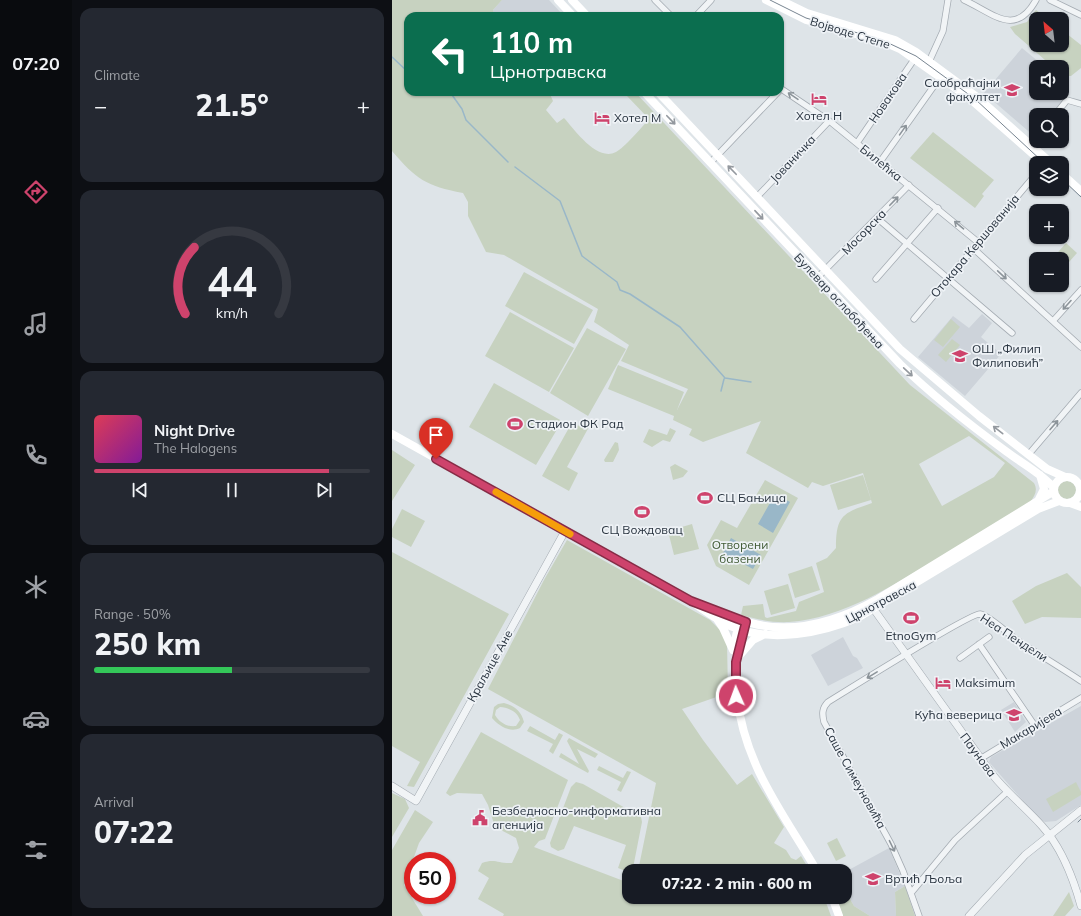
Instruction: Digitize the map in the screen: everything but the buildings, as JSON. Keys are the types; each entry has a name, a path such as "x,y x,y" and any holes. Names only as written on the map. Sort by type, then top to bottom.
{"main road":[{"path":"558,0 569,12"},
{"path":"572,0 583,12"},
{"name":"Војводе Степе","path":"766,0 806,20 884,42 917,56"},
{"name":"Војводе Степе","path":"780,0 807,13 895,40 977,97 1029,138"},
{"name":"Војводе Степе","path":"928,64 940,76 973,101 1039,156"},
{"name":"Булевар ослобођења","path":"648,96 892,357 932,393 1039,474 1054,489"},
{"name":"Булевар ослобођења","path":"662,96 900,349 979,416 1047,468 1073,478"},
{"path":"1069,180 1081,191"},
{"path":"1069,187 1081,198"},
{"path":"932,393 940,384"},
{"path":"973,425 979,416"},
{"name":"Црнотравска","path":"392,434 691,601 714,616 743,625 777,628 803,626 839,618 871,606 1032,513 1059,501"},
{"path":"1038,502 1044,489 1039,474"},
{"path":"1070,503 1076,500 1080,492 1078,483 1073,478 1058,481 1054,489 1059,501 1070,503 1081,508"},
{"name":"Црнотравска","path":"691,601 765,634 796,634 822,629 850,621 871,606 1038,502 1054,489"},
{"path":"714,616 726,633 737,660"},
{"path":"743,625 735,639 737,660 736,684 738,710 750,756 766,788 813,864"},
{"path":"737,660 753,640 765,634"},
{"path":"835,904 840,916"}],"street":[{"path":"655,0 667,12"},
{"path":"700,12 712,0"},
{"path":"928,64 943,31 948,0"},
{"path":"964,0 1004,20 1012,21 1024,17 1030,12 1036,0"},
{"path":"1050,0 1081,15"},
{"name":"Новакова","path":"857,143 917,56"},
{"path":"880,162 940,76"},
{"name":"Билећка","path":"784,93 829,121 938,208 979,243"},
{"path":"711,162 774,96"},
{"path":"1060,108 1066,100 1081,104"},
{"name":"Јованичка","path":"758,197 829,121"},
{"name":"Отокара Кершованија","path":"914,319 1029,182"},
{"name":"Мосорска","path":"817,278 909,185"},
{"path":"876,279 938,208"},
{"path":"877,218 1012,333"},
{"path":"974,249 1081,347"},
{"path":"1053,321 1081,290"},
{"path":"1029,454 1081,393"},
{"name":"Краљице Ане","path":"392,786 416,801 565,531"},
{"name":"Паунова","path":"871,606 980,759 1007,792 1032,815 1049,835 1071,874 1081,906"},
{"name":"Неа Пендели","path":"905,655 969,617 981,614 1017,640 1081,681"},
{"path":"960,658 989,637"},
{"path":"979,644 1035,726"},
{"name":"Саше Симеуновића","path":"905,655 828,702 823,714 826,726 890,840 919,916"},
{"name":"Макаријева","path":"980,759 1081,698"},
{"path":"911,893 955,840 1007,792"},
{"path":"969,916 1018,862 1081,810"}],"shaded area":[{"path":"502,0 549,0 560,12 494,12 493,10"},
{"name":"Саобраћајни факултет","path":"1022,48 1037,60 1029,60 1029,100 1063,100 1058,108 1029,108 1029,132 984,93"},
{"name":"ОШ „Филип Филиповић”","path":"982,314 992,323 981,337 1001,354 965,396 918,357 953,316 969,328"},
{"path":"843,637 853,656 857,658 863,668 828,686 811,655"},
{"name":"Кућа веверица","path":"1014,702 1026,722 1015,732 1001,710"},
{"path":"1081,706 1081,805 1056,821 1045,822 1038,818 989,762 991,757"},
{"name":"Вртић Љоља","path":"889,848 905,886 895,892 896,916 870,916 854,906 852,902 852,868"}],"green space":[{"path":"392,0 502,0 493,10 494,12 404,12 404,96 551,96 553,101 546,110 557,123 564,118 580,137 594,149 601,153 609,154 616,152 624,146 649,119 627,96 639,96 910,385 1034,483 1036,491 1033,497 1030,502 922,568 886,589 849,607 809,619 789,622 771,621 741,615 743,606 763,604 765,617 767,618 796,611 799,602 824,592 816,563 827,558 836,548 838,528 843,517 854,510 872,503 863,473 823,486 812,482 808,488 746,453 761,421 703,442 689,435 692,429 673,420 674,416 608,389 618,365 684,392 677,410 688,389 621,361 629,345 594,322 598,309 504,255 486,252 468,216 468,202 463,193 431,184 415,175 392,151","holes":["969,436 1005,463 994,477 942,506 919,464"]},
{"path":"1029,19 1029,46 1015,34 1010,27 1027,22"},
{"path":"1069,36 1081,45 1081,68 1071,76 1069,76 1069,60 1045,60 1036,52 1069,52"},
{"path":"933,132 994,180 982,194 984,196 975,208 910,158"},
{"path":"1065,244 1067,244 1077,253 1069,262 1069,252 1058,252"},
{"path":"524,272 593,310 574,344 505,306"},
{"path":"510,312 574,348 549,392 485,356"},
{"path":"951,319 960,327 943,347 934,340"},
{"path":"587,328 626,349 588,416 550,393"},
{"path":"952,339 960,345 946,362 938,355"},
{"name":"Стадион ФК Рад","path":"494,383 562,421 536,465 469,427"},
{"path":"590,425 567,467 578,473 569,491 542,476 570,426"},
{"path":"670,428 676,431 670,442 663,440 652,447 643,442 649,429 667,435"},
{"path":"615,442 618,443 619,450 613,462 605,462 604,460"},
{"path":"392,450 415,465 392,501"},
{"path":"675,464 688,471 683,477 673,480 670,467"},
{"path":"863,475 871,500 838,510 830,485"},
{"name":"Отворени базени","path":"765,480 798,498 749,585 716,566 707,545 721,520 737,528"},
{"path":"1067,481 1073,484 1076,490 1073,496 1067,499 1061,496 1058,490 1061,484"},
{"path":"402,509 425,521 411,547 392,537 392,529"},
{"path":"692,524 699,549 674,555 668,531"},
{"path":"567,540 710,620 722,632 727,642 728,693 682,709 737,785 752,774 784,827 774,843 786,850 791,858 796,860 801,856 806,864 639,864 656,783 488,689 544,580"},
{"path":"392,552 509,614 414,787 407,786 420,762 392,746"},
{"path":"812,566 820,590 795,598 788,574"},
{"path":"1067,573 1081,587 1081,618 1042,617 1025,624 1012,601 1036,586"},
{"path":"788,584 795,608 771,615 764,591"},
{"path":"498,704 508,704 519,712 524,722 520,728 512,730 505,728 492,718 494,707","holes":["500,707 512,710 517,714 520,720 516,726 504,724 499,720 495,715 496,710"]},
{"path":"530,726 555,740 559,733 563,735 553,754 549,751 553,744 527,731"},
{"path":"481,732 568,780 545,839 539,841 534,847 622,880 622,904 827,904 831,916 503,916 504,914 478,899 489,878 478,871 482,863 494,861 512,863 519,848 516,838 495,827 488,805 482,794 457,793 450,796 446,793"},
{"path":"569,738 598,754 595,758 577,749 589,771 588,773 559,757 561,753 579,764 567,741"},
{"path":"599,766 623,778 627,771 631,772 621,792 617,790 621,782 597,770"},
{"path":"576,782 583,784 641,817 642,822 634,864 622,864 622,870 618,868 626,845 574,826 564,849 558,851 551,847 550,843 571,787"},
{"path":"1076,782 1081,795 1053,812 1046,799"},
{"path":"392,793 405,799 409,808 392,837"},
{"path":"415,810 433,822 419,843 416,852 404,852 404,904 416,904 423,916 392,916 392,850"},
{"path":"837,838 846,856 836,861 827,843"},
{"path":"905,886 915,916 896,916 895,892"},
{"path":"1069,892 1074,906 1065,916 1053,916"},
{"path":"852,902 854,906 870,916 843,916 839,904 852,904"}],"water":[{"path":"775,494 790,502 773,533 758,524"},
{"path":"731,538 761,555 753,569 723,553"}],"waterway":[{"path":"392,57 404,68"},
{"path":"453,96 462,109 466,120 508,162"},
{"path":"515,167 560,201 582,256 617,282 620,290 630,294 680,327 725,378 751,382"},
{"path":"721,391 724,379"}],"tram line":[{"path":"770,0 806,18 882,40 916,56 975,99 1036,156"},
{"path":"1069,186 1081,197"},
{"path":"1078,822 1081,819"}],"slow traffic":[{"path":"496,492 570,534"}],"place":[{"name":"Саобраћајни факултет","path":"1012,90"},
{"name":"Хотел Н","path":"819,99"},
{"name":"Хотел М","path":"602,118"},
{"name":"ОШ „Филип Филиповић”","path":"960,356"},
{"name":"Стадион ФК Рад","path":"515,424"},
{"name":"СЦ Бањица","path":"705,498"},
{"name":"СЦ Вождовац","path":"642,512"},
{"name":"EtnoGym","path":"911,618"},
{"name":"Maksimum","path":"943,683"},
{"name":"Кућа веверица","path":"1014,715"},
{"name":"Безбедносно-информативна агенција","path":"480,818"},
{"name":"Вртић Љоља","path":"873,879"}],"route":[{"path":"436,459 691,601 746,622 740,651 736,662 736,696"}]}
